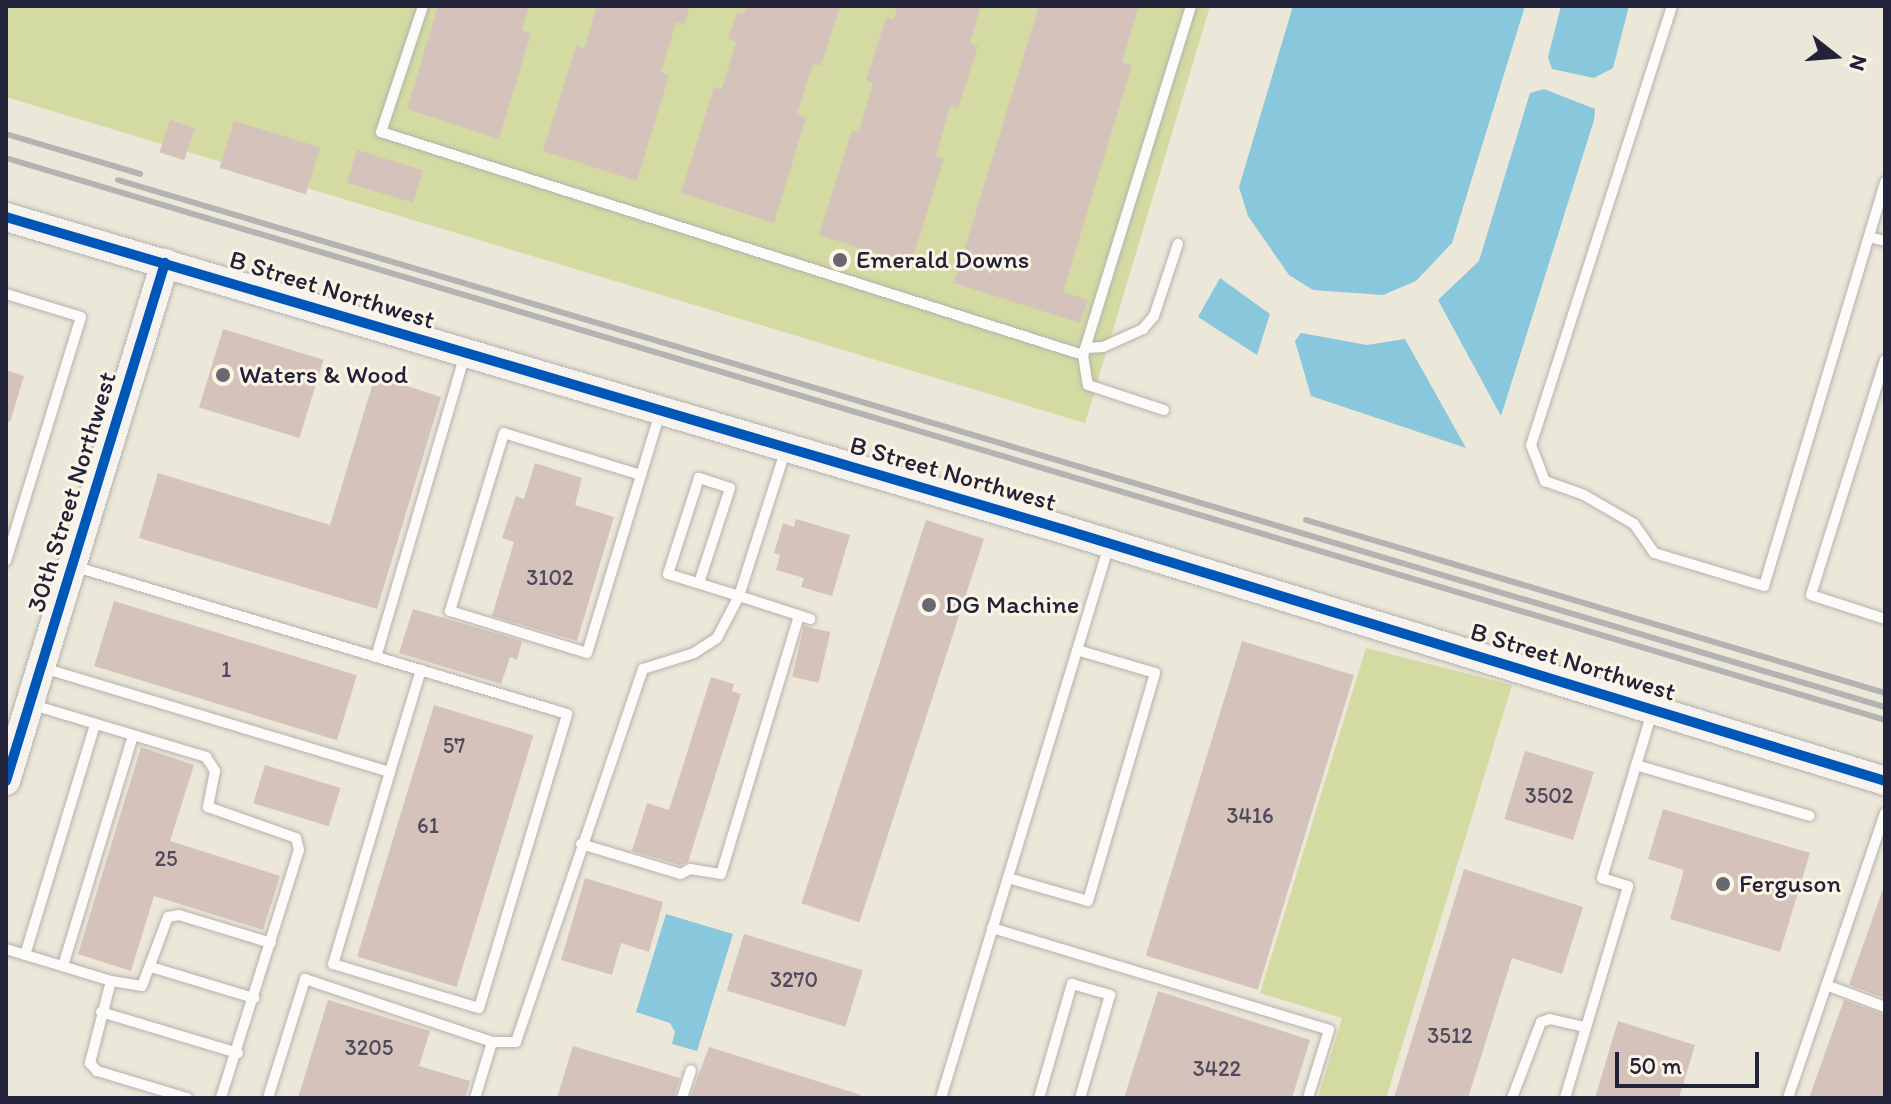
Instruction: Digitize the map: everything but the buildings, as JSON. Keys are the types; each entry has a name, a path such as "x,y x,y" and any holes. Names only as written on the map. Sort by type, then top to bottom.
{"street":[{"name":"B Street Northwest","path":"6,217 1109,543 1885,781"},
{"name":"30th Street Northwest","path":"7,774 165,263"}],"lane":[{"path":"423,6 381,132 1084,351 1103,347 1143,329 1154,316 1178,244"},
{"path":"1164,410 1088,385 1084,351 1191,6"},
{"path":"1672,6 1531,445 1545,481 1584,495 1634,524 1654,553 1764,586 1885,182"},
{"path":"1869,237 1885,241"},
{"path":"6,294 81,317 6,561"},
{"path":"376,657 466,352"},
{"path":"1885,360 1811,595 1885,619"},
{"path":"641,475 504,433 450,611 587,653 661,410"},
{"path":"268,1098 305,979 492,1042 516,1042 643,669 694,653 717,638 739,596 787,447"},
{"path":"581,844 681,874 690,869 721,874 805,617 668,574 699,478 730,488 699,583"},
{"path":"941,1098 1109,543"},
{"path":"72,566 421,670 567,714 479,1008 333,964 421,670"},
{"path":"1008,878 1088,901 1155,673 1077,650"},
{"path":"41,667 390,772"},
{"path":"30,704 213,762 208,807 296,838 299,850 238,1053 221,1098"},
{"path":"1565,1098 1628,886 1602,878 1653,710"},
{"path":"25,955 95,724"},
{"path":"63,966 133,735"},
{"path":"1636,765 1810,816"},
{"path":"1788,1098 1885,813"},
{"path":"6,949 111,981 142,986 168,917 179,915 271,943"},
{"path":"992,928 1329,1030 1308,1098"},
{"path":"151,967 254,998"},
{"path":"111,981 89,1053 97,1071 187,1098"},
{"path":"1039,1098 1072,984 1110,995 1080,1098"},
{"path":"1826,985 1885,1007"},
{"path":"101,1012 238,1053"},
{"path":"1512,1098 1541,1022 1550,1019 1586,1027"},
{"path":"475,1098 492,1042"},
{"path":"682,1098 691,1070"}],"green space":[{"name":"Emerald Downs","path":"6,6 1210,6 1085,423 6,97"},
{"path":"1366,648 1512,685 1386,1098 1318,1098 1342,1018 1260,993"}],"water":[{"path":"1293,6 1525,6 1452,243 1416,281 1383,295 1313,290 1289,275 1248,216 1239,187"},
{"path":"1561,6 1629,6 1613,68 1594,78 1552,69 1548,57"},
{"path":"1544,89 1595,109 1594,120 1501,416 1438,300 1479,261 1530,93"},
{"path":"1220,278 1270,314 1257,355 1198,317"},
{"path":"1301,333 1367,345 1405,339 1466,448 1311,396 1295,341"},
{"path":"666,914 733,934 697,1051 672,1044 675,1032 670,1023 636,1012"}],"railway":[{"path":"6,134 140,174"},
{"path":"6,158 1885,720"},
{"path":"118,180 1885,707"},
{"path":"1306,520 1885,693"}],"cycle path":[{"path":"6,217 1062,529 1885,781"},
{"path":"6,781 165,263"}],"place":[{"name":"Emerald Downs","path":"840,260"},
{"name":"Waters & Wood","path":"223,375"},
{"name":"DG Machine","path":"929,605"},
{"name":"Ferguson","path":"1723,884"}]}
